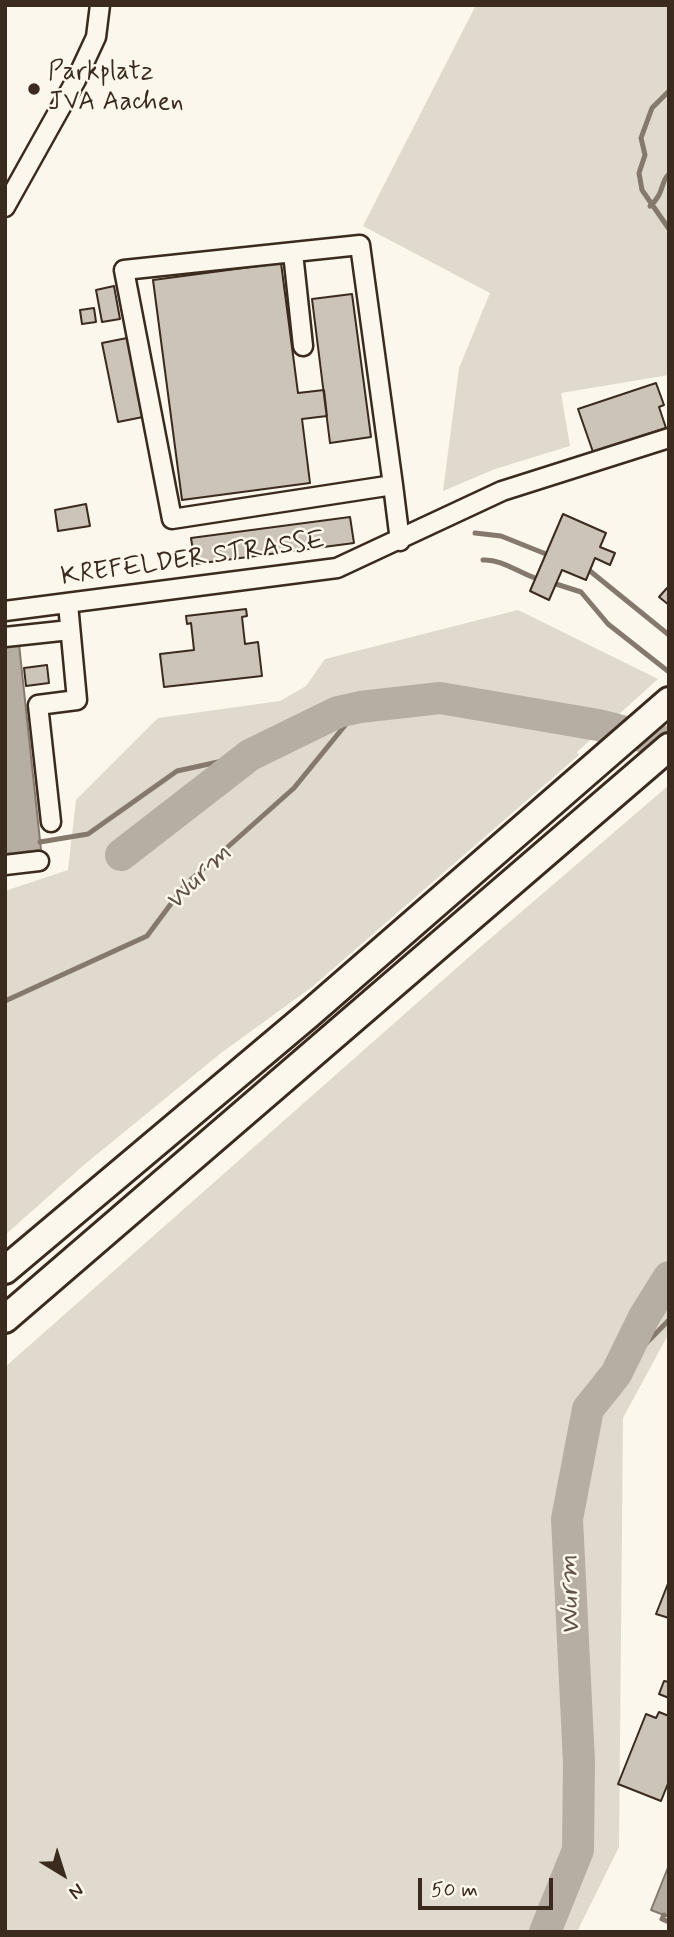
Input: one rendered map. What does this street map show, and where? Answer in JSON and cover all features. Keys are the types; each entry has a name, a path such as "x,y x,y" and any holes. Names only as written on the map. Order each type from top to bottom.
{"highway":[{"path":"5,1270 592,770 669,701"},
{"path":"5,1319 669,747"}],"street":[{"path":"5,207 76,80 96,37 100,5"},
{"path":"393,485 172,519 124,270 360,245 393,485 400,541"},
{"path":"293,253 303,346"},
{"name":"KREFELDER STRASSE","path":"5,611 337,568 400,541 502,491 669,438"},
{"path":"51,822 38,705 77,700 68,604"},
{"path":"5,637 70,630"},
{"path":"5,865 39,860"}],"shaded area":[{"path":"476,5 669,5 669,375 561,393 570,446 495,469 443,491 459,368 490,293 363,226"},
{"path":"518,610 658,679 577,752 579,755 312,987 221,1053 85,1164 5,1235 5,891 68,870 76,800 158,718 280,701 306,686 325,659"},
{"path":"19,644 41,850 5,854 5,645"},
{"path":"669,785 669,1333 623,1418 619,1847 577,1932 5,1932 5,1367 477,950"},
{"path":"669,1865 669,1917 651,1910"}],"building":[{"path":"281,263 298,393 324,390 327,416 302,419 310,483 182,500 153,280"},
{"path":"114,286 120,319 102,322 96,290"},
{"path":"352,294 371,437 330,443 312,299"},
{"path":"94,308 96,322 82,324 80,310"},
{"path":"127,338 143,417 118,422 102,343"},
{"path":"656,383 664,405 659,407 666,428 593,452 578,409"},
{"path":"86,504 90,526 58,531 55,510"},
{"path":"563,514 606,533 600,547 615,553 610,565 595,558 586,580 562,570 549,600 530,591"},
{"path":"350,517 354,543 195,564 191,538"},
{"path":"667,588 669,590 669,605 659,597"},
{"path":"246,609 247,616 242,617 245,644 258,642 262,676 164,687 160,654 194,650 191,623 187,624 186,616"},
{"path":"47,665 49,683 26,686 24,668"},
{"path":"669,1581 669,1618 656,1614"},
{"path":"664,1681 669,1682 669,1698 659,1694"},
{"path":"659,1712 669,1716 669,1781 661,1801 618,1784 646,1714 656,1718"}],"waterway":[{"path":"669,91 652,108 641,138 645,155 639,173 642,190 669,229"},
{"path":"650,206 658,197 669,174"},
{"path":"475,533 501,536 546,554"},
{"path":"483,560 503,564 535,578"},
{"path":"590,571 669,635"},
{"path":"556,584 581,592 608,624 669,672"},
{"name":"Wurm","path":"121,855 250,755 338,712 360,707 440,698 598,725 669,743"},
{"name":"Wurm","path":"5,1001 147,936 185,885 294,788 360,707"},
{"path":"40,842 88,834 177,771 250,755"},
{"name":"Wurm","path":"545,1932 578,1850 579,1762 567,1519 588,1409 616,1374 644,1317 669,1277"},
{"path":"616,1374 669,1320"},
{"path":"664,1915 662,1919 669,1922"}],"place":[{"name":"Parkplatz JVA Aachen","path":"34,89"}]}
